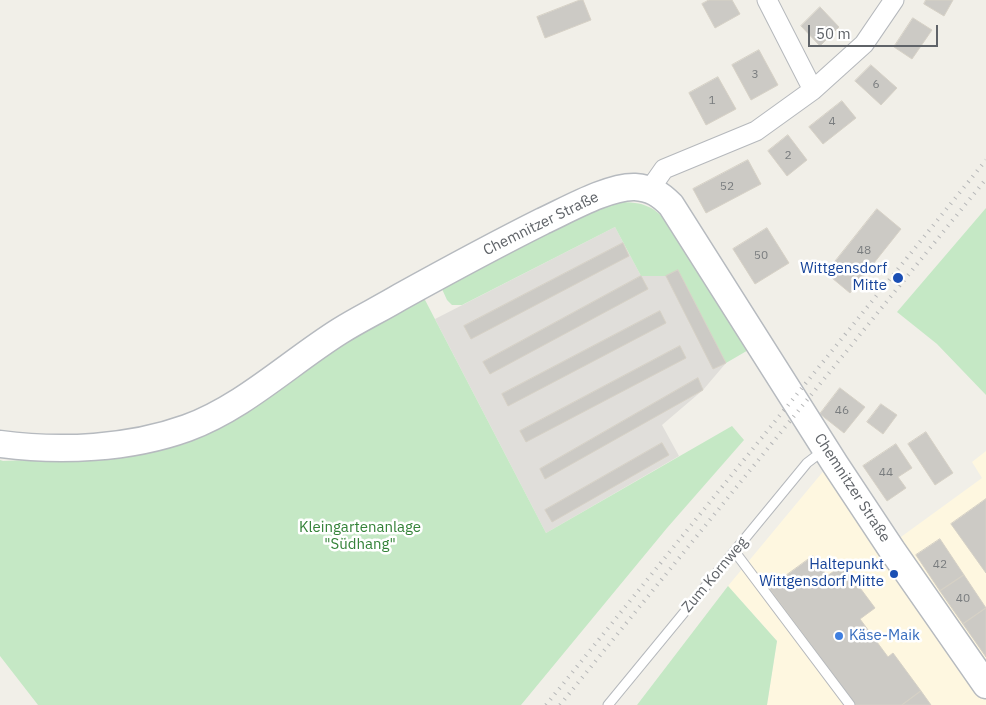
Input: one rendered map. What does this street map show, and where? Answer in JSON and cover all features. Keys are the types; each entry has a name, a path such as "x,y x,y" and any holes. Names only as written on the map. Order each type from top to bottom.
{"street":[{"path":"767,0 812,90"},
{"path":"650,189 664,169 756,131 812,90 864,44 894,0"},
{"name":"Chemnitzer Straße","path":"0,444 34,448 90,447 138,440 186,428 220,414 341,330 506,239 574,206 609,192 633,187 650,189 671,204 892,550 986,685"}],"lane":[{"name":"Zum Kornweg","path":"608,705 807,464 826,449"},
{"path":"735,552 850,705"}],"shaded area":[{"path":"615,227 641,276 678,270 726,363 703,390 662,425 679,456 546,533 435,319"},
{"path":"986,451 986,705 767,705 777,641 728,586 826,468 883,550 982,478 972,462"}],"green space":[{"path":"617,202 642,204 660,214 666,220 750,349 726,363 678,270 666,276 641,276 615,227 462,305 452,305 447,300 442,289 446,283 529,238"},
{"path":"986,208 986,395 937,344 897,312"},
{"name":"Kleingartenanlage \"Südhang\"","path":"424,298 546,533 732,426 744,440 667,528 521,705 38,705 0,656 0,460 127,456 185,444 247,411 336,345"},
{"path":"728,586 777,641 767,705 637,705"}],"building":[{"path":"583,0 591,20 545,38 537,17"},
{"path":"709,0 732,0 740,14 715,28 702,4"},
{"path":"926,0 953,0 944,16 924,4"},
{"path":"820,7 839,27 820,46 801,26"},
{"path":"913,18 932,30 912,59 894,47"},
{"path":"759,50 778,85 751,100 732,65"},
{"path":"871,65 897,88 881,105 855,81"},
{"path":"718,77 736,109 706,125 689,93"},
{"path":"842,101 856,118 823,144 809,127"},
{"path":"788,135 807,160 787,176 768,151"},
{"path":"748,160 761,184 706,213 693,189"},
{"path":"877,209 901,229 850,293 826,273"},
{"path":"767,228 789,263 755,284 733,249"},
{"path":"623,243 629,256 471,339 464,326"},
{"path":"678,270 726,363 713,369 666,276"},
{"path":"641,276 648,289 490,374 483,362"},
{"path":"660,311 666,323 508,406 502,394"},
{"path":"680,346 686,358 526,442 520,431"},
{"path":"698,378 703,390 545,479 540,469"},
{"path":"840,388 865,407 844,433 820,414"},
{"path":"881,404 897,415 883,434 867,422"},
{"path":"926,432 953,473 935,485 908,444"},
{"path":"662,443 669,455 552,522 545,510"},
{"path":"896,444 912,468 898,477 906,488 887,501 863,466"},
{"path":"986,499 986,573 951,524"},
{"path":"940,539 964,575 940,591 916,555"},
{"name":"Käse-Maik","path":"813,556 827,576 843,565 875,608 860,619 888,657 893,653 921,691 902,705 856,705 769,588"},
{"path":"964,575 986,608 963,624 940,591"},
{"path":"986,608 986,657 963,624"},
{"path":"921,691 931,705 902,705"}],"railway":[{"path":"546,705 986,160"},
{"path":"560,705 986,179"}],"place":[{"name":"Wittgensdorf Mitte","path":"898,278"},
{"name":"Haltepunkt Wittgensdorf Mitte","path":"894,574"},
{"name":"Käse-Maik","path":"839,636"}]}
